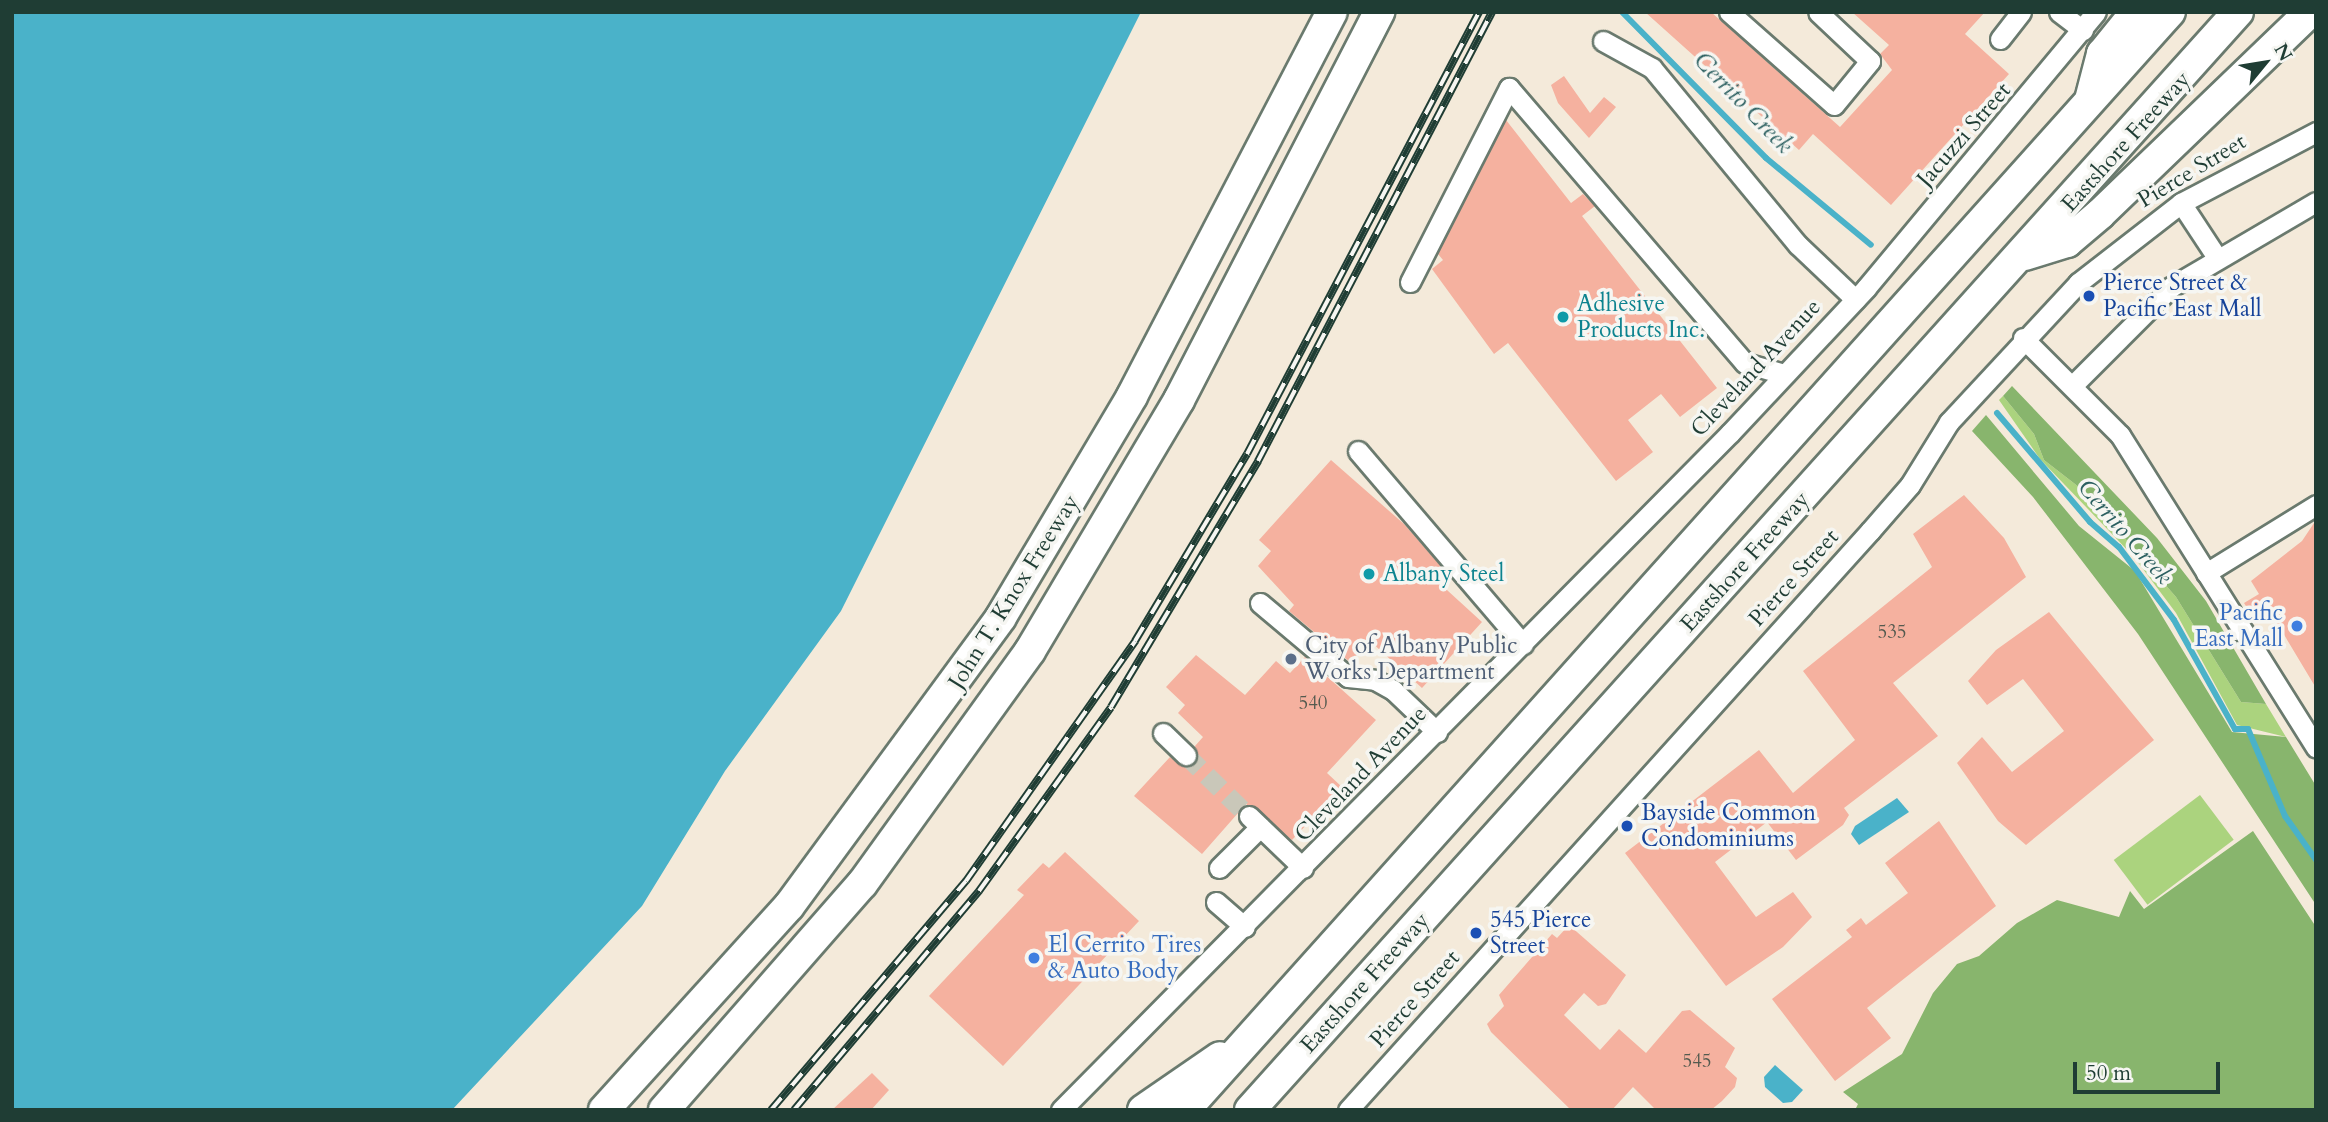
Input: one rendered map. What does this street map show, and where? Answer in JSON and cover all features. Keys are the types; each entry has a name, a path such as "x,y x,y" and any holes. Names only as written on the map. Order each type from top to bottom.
{"highway":[{"path":"1312,51 1313,12"},
{"name":"John T. Knox Freeway","path":"604,1110 796,898 977,653 1122,414 1332,12"},
{"name":"John T. Knox Freeway","path":"664,1110 855,892 1030,652 1172,412 1378,12"},
{"path":"2088,107 2102,54 2136,12"},
{"name":"Eastshore Freeway","path":"1185,1110 2088,107 2170,12"},
{"name":"Eastshore Freeway","path":"1250,1110 2025,255 2238,12"},
{"path":"2025,255 2067,242 2100,214 2311,12"},
{"path":"1143,1110 1253,1036"}],"street":[{"path":"1729,12 1834,104 1870,61 1818,12"},
{"path":"2000,39 2021,12"},
{"path":"2059,12 2083,30"},
{"name":"Jacuzzi Street","path":"1860,293 2096,12"},
{"path":"1603,41 1652,68 1798,245 1860,293"},
{"path":"1410,282 1510,88 1745,363 1784,374"},
{"name":"Pierce Street","path":"1348,1110 1902,494 1949,422 2024,338 2093,270 2180,203 2316,132"},
{"path":"2074,384 2171,288 2216,256 2316,202"},
{"path":"2180,203 2216,256"},
{"name":"Cleveland Avenue","path":"1061,1110 1437,732 1860,293"},
{"path":"2024,338 2074,384 2120,435 2316,748"},
{"path":"1358,451 1523,644"},
{"path":"2206,573 2316,505"},
{"path":"1260,603 1348,677 1375,680 1393,690 1437,732"},
{"path":"1163,733 1186,755"},
{"path":"1219,868 1254,822 1303,869"},
{"path":"1216,902 1245,927"}],"green space":[{"path":"2012,386 2157,538 2206,601 2266,704 2241,702 2176,597 2084,491 2044,460 2034,434 2003,396"},
{"path":"2003,396 2034,434 2044,460 2084,491 2176,597 2241,702 2266,704 2286,737 2237,725 2176,613 2134,557 2040,459 1999,400"},
{"path":"1986,415 2079,526 2135,571 2232,732 2286,737 2316,786 2316,905 2138,634 2033,497 1972,431"},
{"path":"2200,795 2234,840 2147,905 2114,860"},
{"path":"2253,831 2316,927 2316,1110 1855,1110 1858,1104 1843,1092 1902,1054 1933,993 1957,964 1979,956 2017,923 2057,900 2119,917 2130,891 2144,909"}],"water":[{"path":"12,12 1141,12 841,611 725,771 642,906 452,1110 12,1110"},
{"path":"1897,798 1909,812 1859,845 1851,834 1855,826"},
{"path":"1775,1065 1803,1090 1792,1102 1783,1103 1765,1087 1764,1077"}],"building":[{"path":"1645,12 1711,12 1840,127 1892,70 1880,54 1889,45 1852,12 1985,12 1965,34 2009,74 1891,205 1813,134 1799,150"},
{"path":"1564,76 1590,113 1604,97 1616,107 1589,138 1558,103 1551,85"},
{"name":"Adhesive Products Inc.","path":"1506,120 1571,203 1583,194 1595,206 1582,216 1717,388 1680,417 1661,394 1628,420 1653,452 1616,481 1508,343 1494,354 1432,269 1443,260 1438,254"},
{"name":"Albany Steel","path":"1331,460 1404,524 1445,571 1436,580 1482,622 1422,688 1370,641 1350,662 1289,611 1294,605 1258,566 1271,551 1259,540"},
{"path":"1964,495 2004,538 2026,577 1893,683 1938,736 1844,808 1849,815 1843,825 1796,860 1767,822 1715,862 1756,917 1793,892 1812,917 1783,947 1726,986 1625,853 1759,750 1793,793 1855,740 1803,671 1932,567 1913,534"},
{"name":"Pacific East Mall","path":"2316,520 2316,688 2268,608 2253,617 2244,603 2259,594 2251,581 2302,541"},
{"path":"2049,612 2154,740 2026,845 1998,821 1957,763 1982,737 2012,772 2064,731 2023,679 1987,705 1968,681 1996,650"},
{"path":"1196,655 1245,695 1276,661 1290,673 1305,657 1376,720 1327,773 1342,787 1292,840 1246,804 1202,854 1134,796 1170,757 1184,767 1198,759 1195,746 1203,737 1178,713 1185,705 1166,687"},
{"path":"1939,821 1996,906 1867,1008 1891,1038 1835,1081 1772,999 1852,937 1846,930 1861,918 1866,925 1908,893 1885,863"},
{"name":"El Cerrito Tires & Auto Body","path":"1065,852 1139,921 1003,1066 929,996 1024,895 1017,890 1043,863 1049,868"},
{"path":"1569,925 1626,975 1606,1004 1598,1006 1584,993 1564,1015 1600,1050 1619,1029 1646,1053 1682,1011 1690,1010 1735,1048 1725,1067 1737,1078 1735,1087 1711,1110 1656,1110 1633,1087 1612,1110 1571,1110 1491,1032 1487,1024 1504,1006 1499,995 1552,934 1557,938"},
{"path":"872,1073 889,1090 871,1110 832,1110"}],"waterway":[{"name":"Cerrito Creek","path":"1622,12 1766,158 1871,245"},
{"name":"Cerrito Creek","path":"1997,413 2090,522 2119,547 2174,620 2235,729 2248,729 2285,816 2316,860"}],"tunnel":[{"path":"1186,755 1249,816"}],"railway":[{"path":"771,1110 966,881 1135,641 1247,454 1479,12"},
{"path":"794,1110 979,891 1111,707 1258,461 1492,12"}],"place":[{"name":"Pierce Street & Pacific East Mall","path":"2089,296"},
{"name":"Adhesive Products Inc.","path":"1563,317"},
{"name":"Albany Steel","path":"1369,574"},
{"name":"Pacific East Mall","path":"2297,626"},
{"name":"City of Albany Public Works Department","path":"1291,659"},
{"name":"Bayside Common Condominiums","path":"1627,826"},
{"name":"545 Pierce Street","path":"1476,933"},
{"name":"El Cerrito Tires & Auto Body","path":"1034,958"}]}
